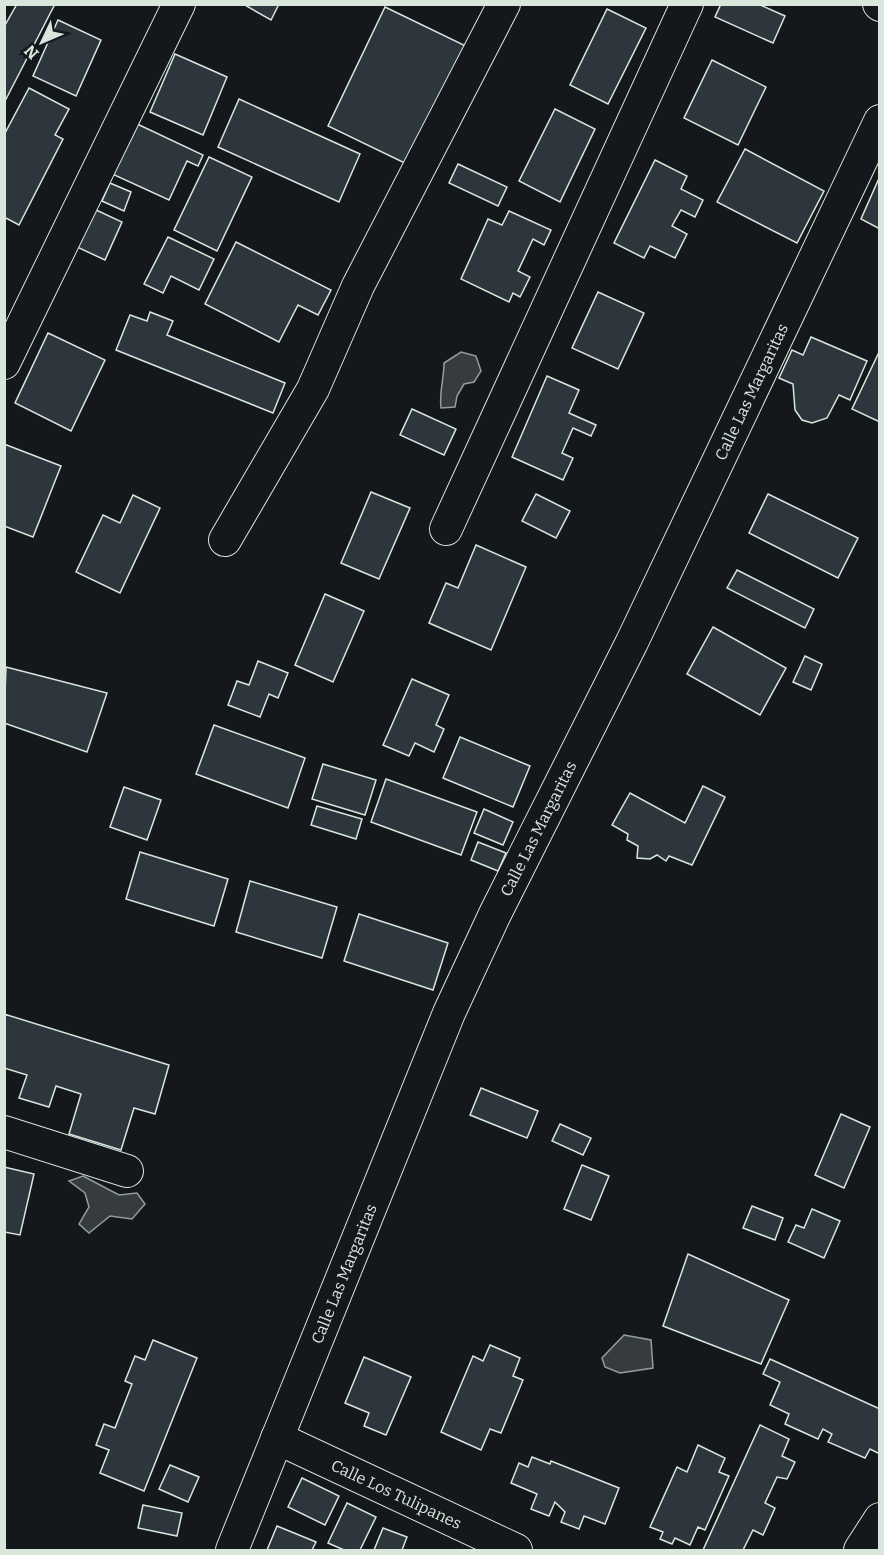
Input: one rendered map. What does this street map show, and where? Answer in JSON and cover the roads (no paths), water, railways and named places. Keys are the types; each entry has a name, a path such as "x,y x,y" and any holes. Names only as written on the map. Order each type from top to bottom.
{"street":[{"path":"4,363 179,4"},
{"path":"225,540 313,389 358,286 504,4"},
{"path":"446,530 687,4"},
{"name":"Calle Las Margaritas","path":"232,1551 454,1004 495,914 632,642 879,121"},
{"path":"4,1132 127,1171"},
{"name":"Calle Los Tulipanes","path":"277,1438 516,1551"},
{"path":"860,1551 879,1519"}]}
